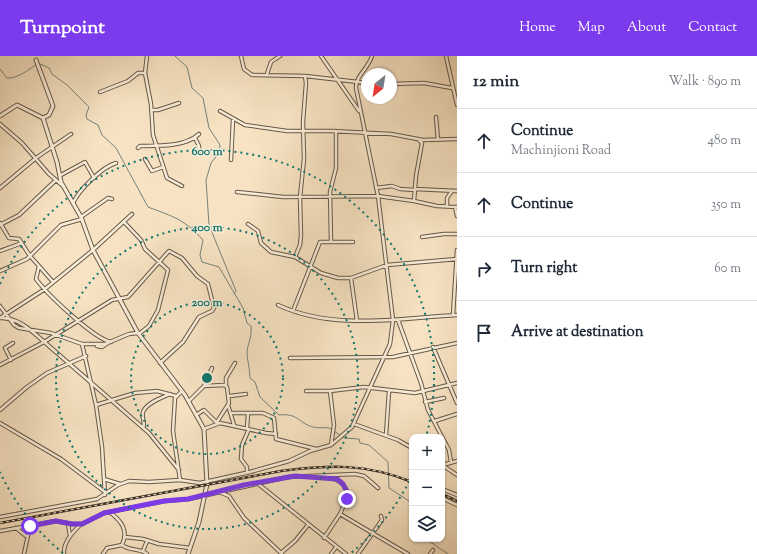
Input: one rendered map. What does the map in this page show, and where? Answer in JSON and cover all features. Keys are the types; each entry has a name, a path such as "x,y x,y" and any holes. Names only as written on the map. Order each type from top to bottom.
{"street":[{"path":"147,56 145,73 151,110 152,130 156,146 167,178 182,186"},
{"path":"241,56 242,65 252,76 305,76 336,78 361,82"},
{"path":"266,75 272,62 280,56"},
{"path":"321,56 360,113"},
{"path":"0,517 100,498 121,484 133,480 149,482 180,480 197,483 247,473 289,461 316,449 331,445 341,438 354,424 386,357 393,332 387,265 378,196 360,113 356,82 357,78 367,68 372,56"},
{"path":"446,56 457,105"},
{"path":"36,58 37,65 52,106 49,115 43,118"},
{"path":"100,92 128,81 138,73 145,73"},
{"path":"295,257 300,244 300,197 303,171 305,76"},
{"path":"397,84 424,83 452,88"},
{"path":"151,110 158,110 179,103"},
{"path":"0,116 17,105 43,118 61,175 63,187"},
{"path":"220,111 233,120 252,127 303,132 336,131 391,134 419,140 457,139"},
{"path":"436,117 438,140"},
{"path":"231,160 233,120"},
{"path":"0,124 36,158 63,187 82,218 93,250 139,334 189,401 204,429 207,482 199,522 188,554"},
{"path":"331,242 330,198 336,168 336,131"},
{"path":"0,188 36,158 71,134"},
{"path":"138,148 140,146 156,146 178,143 195,138 199,134"},
{"path":"195,138 199,146 199,151"},
{"path":"419,140 422,143"},
{"path":"422,143 427,140"},
{"path":"414,201 422,143"},
{"path":"144,159 152,171 163,167"},
{"path":"61,175 85,162 94,178"},
{"path":"73,204 80,192 94,178 107,167 116,163"},
{"path":"54,282 30,256 18,238 9,238 0,224 24,211 56,180"},
{"path":"376,188 392,186 400,189 457,192"},
{"path":"447,206 447,198 452,191"},
{"path":"237,192 330,198 378,196 456,207 457,216"},
{"path":"0,270 12,266 30,256 60,225 82,218 105,199 110,197 112,199"},
{"path":"0,318 54,282 93,250 132,214"},
{"path":"0,306 16,327 55,334 82,344 96,345 110,342 129,334 139,334 149,326 155,316 162,300 168,278 168,268 144,248 141,240 124,222"},
{"path":"248,224 258,231 261,243 271,252 295,257 329,276 345,279 387,265 457,259"},
{"path":"422,237 457,234"},
{"path":"293,311 320,242 353,242"},
{"path":"0,251 22,243"},
{"path":"453,316 457,250"},
{"path":"0,365 44,342 55,334 120,297 125,298 131,295 169,251 182,258 194,274 209,286 214,308 212,311 199,317 183,342 160,363"},
{"path":"39,266 36,279 45,289 79,321 100,338 110,342"},
{"path":"351,278 357,321"},
{"path":"278,305 293,311 320,318 357,321 398,320 457,315"},
{"path":"0,318 9,318 20,322 30,329 142,428 179,470"},
{"path":"398,320 423,392 425,402 449,450 451,462"},
{"path":"11,360 5,348 13,343"},
{"path":"290,358 386,357 457,343"},
{"path":"82,344 93,385 102,447 105,494"},
{"path":"433,347 457,403"},
{"path":"0,410 26,387 47,374 86,356"},
{"path":"217,423 228,405 230,396 226,385 226,378 235,363"},
{"path":"189,401 204,386 212,368"},
{"path":"306,391 330,391 371,387 389,391 423,392 457,383"},
{"path":"204,386 226,385"},
{"path":"96,405 110,400 124,398 131,394 157,391 176,396"},
{"path":"180,480 173,431 176,396 182,391"},
{"path":"330,391 334,425 331,445"},
{"path":"386,435 389,391"},
{"path":"142,428 144,425 143,414 145,409 155,401 171,394"},
{"path":"230,396 246,394"},
{"path":"425,402 444,398"},
{"path":"228,405 232,413 234,425"},
{"path":"196,415 204,410 217,423"},
{"path":"232,413 263,414 274,418 278,439 316,449"},
{"path":"247,473 247,467 241,459 242,445 248,428 248,413"},
{"path":"435,421 457,414"},
{"path":"0,423 64,461 105,494"},
{"path":"204,429 217,423 276,434"},
{"path":"354,424 386,435 409,446"},
{"path":"445,464 457,461"},
{"path":"445,467 457,475"},
{"path":"64,554 64,549 70,536 82,524 99,514 217,492 288,476 355,474 364,476 378,488"},
{"path":"316,476 336,479 343,484 348,495 340,514 324,538"},
{"path":"104,479 121,484"},
{"path":"256,483 346,554"},
{"path":"445,491 457,495"},
{"path":"217,492 229,496 244,518 281,554 295,541 308,524"},
{"path":"445,500 457,506"},
{"path":"110,512 123,524 125,537 122,545"},
{"path":"340,514 408,554"},
{"path":"358,554 372,532 382,520 381,516"},
{"path":"0,531 56,521 68,524 82,524"},
{"path":"68,524 70,536"},
{"path":"24,554 26,536 30,526"},
{"path":"16,528 26,536"},
{"path":"125,537 190,548"},
{"path":"143,551 147,541"},
{"path":"104,554 107,548 122,545 128,549 143,551 147,554"},
{"path":"331,554 336,547"},
{"path":"430,554 433,550"}],"waterway":[{"path":"175,56 187,67 192,88 203,98 209,128 220,145 219,153 211,163 206,180 209,225 236,291 234,294"},
{"path":"0,69 7,78 11,78 23,73 38,63 49,68 52,74 67,85 89,107 86,115 87,119 98,125 102,135 116,148 148,207 172,216 190,227 203,240 200,255 202,262 219,267 243,308 247,323 251,326 247,358 250,378 255,382 260,397 279,415 291,415 313,427 332,429"},
{"path":"334,431 344,438 359,439 360,443 369,445 388,462 389,488 409,501"},
{"path":"430,542 448,554"}],"railway":[{"path":"0,523 281,471 299,469 347,467 379,471 409,481"},
{"path":"445,495 457,501"}],"route":[{"path":"30,526 56,521 69,524 82,524 99,514 164,501 188,499 288,476 327,477 337,479 343,484 348,495 347,499"}]}
